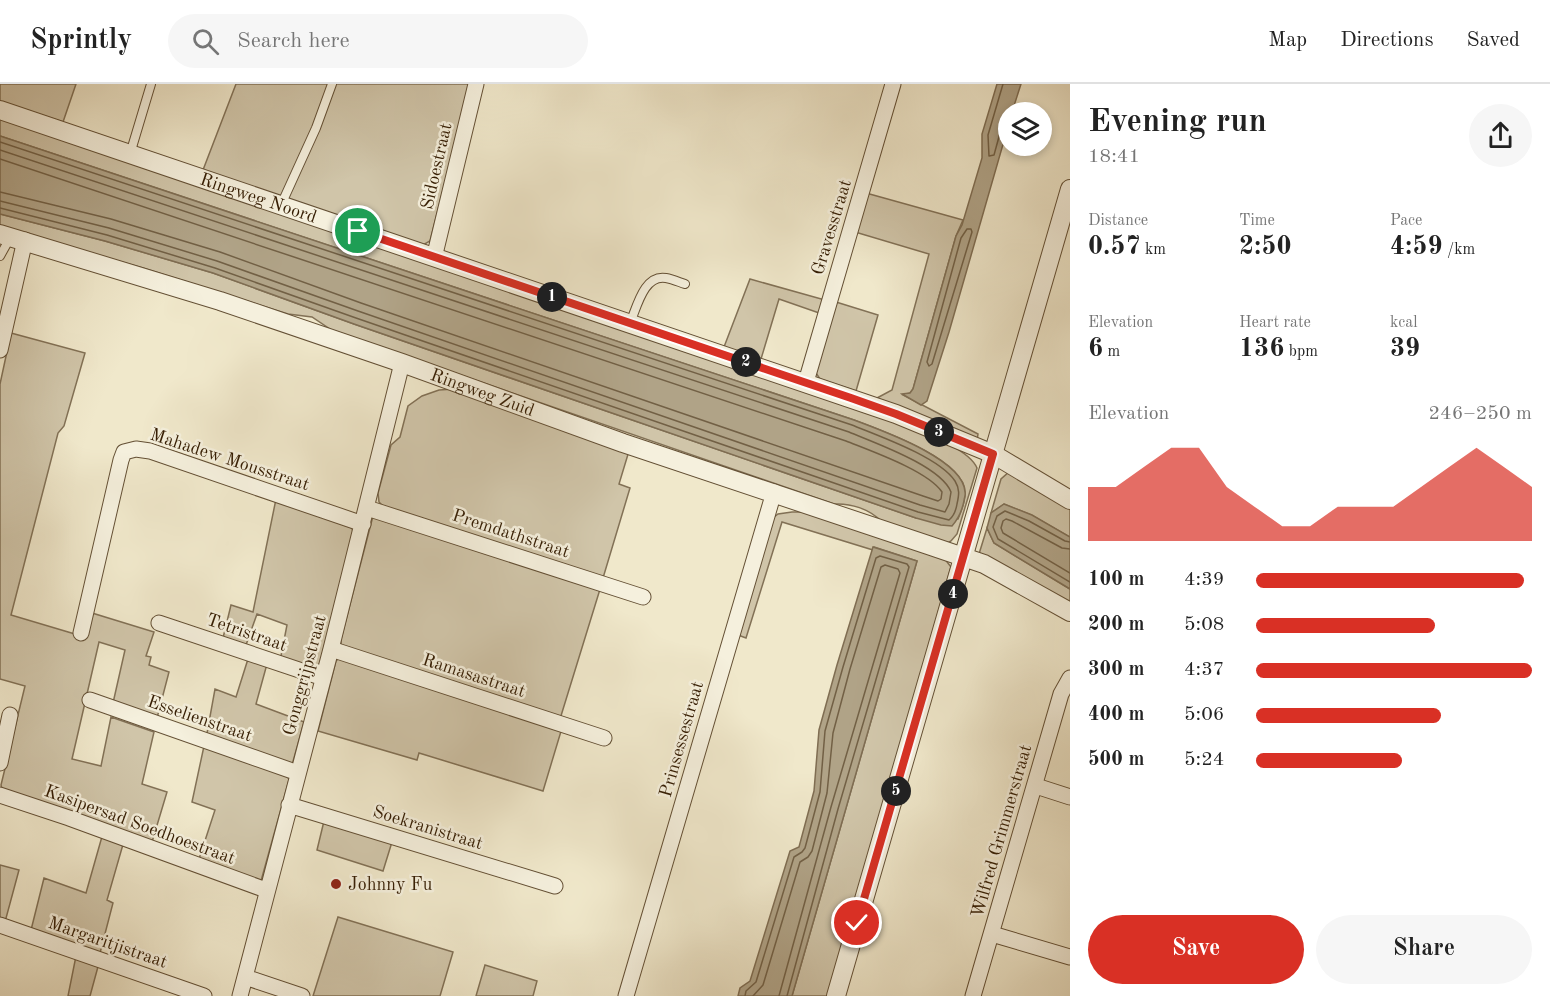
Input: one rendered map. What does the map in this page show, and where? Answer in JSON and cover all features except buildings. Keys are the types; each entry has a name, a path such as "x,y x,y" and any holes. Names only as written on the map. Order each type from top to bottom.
{"street":[{"name":"Sidoestraat","path":"434,258 476,84"},
{"name":"Gravesstraat","path":"806,382 893,84"},
{"name":"Ringweg Noord","path":"0,110 896,414 993,454 1070,500"},
{"path":"836,996 1070,189"},
{"path":"0,350 12,237"},
{"name":"Ringweg Zuid","path":"12,237 220,301 623,442 984,564 1070,612"},
{"name":"Gonggrijpstraat","path":"240,996 324,678 402,363"},
{"name":"Mahadew Mousstraat","path":"81,633 120,460 124,452 136,449 150,451 363,524"},
{"name":"Prinsessestraat","path":"626,996 774,492"},
{"name":"Premdathstraat","path":"367,508 644,597"},
{"name":"Tetristraat","path":"159,623 324,678"},
{"name":"Ramasastraat","path":"331,649 604,738"},
{"name":"Wilfred Grimmerstraat","path":"973,996 1061,694 1070,678"},
{"name":"Esselienstraat","path":"90,700 298,773"},
{"path":"0,763 10,715"},
{"path":"1036,786 1070,797"},
{"name":"Kasipersad Soedhoestraat","path":"0,795 266,891"},
{"name":"Soekranistraat","path":"289,805 555,886"},
{"name":"Margaritjistraat","path":"0,925 204,996"},
{"path":"992,934 1070,957"},
{"path":"245,977 302,996"}],"lane":[{"path":"130,154 151,84"},
{"path":"281,205 316,128 332,84"},
{"path":"0,256 12,237"},
{"path":"629,324 647,285 654,279 664,277 685,284"}],"shaded area":[{"path":"0,84 76,84 63,122 0,102"},
{"path":"236,84 470,84 430,241 423,245 203,170"},
{"path":"0,116 888,418 923,432 962,452 977,468 957,534 946,544 881,521 871,513 859,508 834,504 333,331 312,317 288,314 143,268 0,228 0,214 105,241 213,273 916,518 958,519 964,502 965,492 961,480 951,468 919,447 900,438 854,420 0,136"},
{"path":"866,193 963,220 956,236 913,389 910,393 903,395 978,434 977,441 877,398 892,390 929,254 855,232"},
{"path":"750,279 825,300 822,314 779,299 761,359 724,347"},
{"path":"836,302 878,315 856,391 820,379 816,373"},
{"path":"11,333 85,353 64,426 58,433 11,615 85,637 92,613 154,632 146,656 151,657 149,665 169,672 157,718 113,703 125,650 99,642 72,759 101,766 111,717 154,732 142,784 167,792 152,842 2,789 1,785 25,686 0,679 0,384"},
{"path":"454,389 629,451 619,484 630,488 603,578 385,508 379,502 378,493 391,445 400,437 408,406 422,396 439,390"},
{"path":"1009,472 1070,504 1070,537 1031,515 1004,504 991,513 1001,479"},
{"path":"276,499 352,528 353,532 320,663 313,670 280,661 287,625 257,614 246,645 223,638 231,605 253,612"},
{"path":"804,512 944,558 951,567 829,996 792,996 917,561 782,522 746,638 738,635 773,518 778,514"},
{"path":"373,516 601,586 560,719 341,645"},
{"path":"987,528 994,543 1070,589 1070,605 979,554"},
{"path":"340,657 562,728 543,791 419,753 417,760 318,731 336,661"},
{"path":"248,659 267,664 256,704 304,722 292,765 210,737 207,733 215,689 236,697"},
{"path":"204,746 288,777 261,881 199,859 215,810 192,802"},
{"path":"324,821 392,842 383,871 317,850"},
{"path":"103,833 124,841 107,900 113,903 100,953 31,930 44,878 86,893"},
{"path":"0,865 19,870 5,922 0,921"},
{"path":"338,917 453,952 440,996 313,996"},
{"path":"76,956 99,963 90,996 68,996"},
{"path":"485,965 537,981 533,996 476,996"}],"water":[{"path":"997,84 1021,84 1015,102 998,102 1000,156 949,332 927,401 921,405 902,394 910,393 913,389 956,236 962,225 982,158 982,134"},
{"path":"0,136 854,420 919,447 951,468 961,480 965,492 961,511 952,526 916,518 213,273 105,241 0,214"},
{"path":"1004,504 1032,515 1070,537 1070,589 994,543 987,528 991,513"},
{"path":"873,547 917,561 792,996 738,996 740,988 750,981 790,851 799,847 814,791 819,730"}],"place":[{"name":"Johnny Fu","path":"336,884"}],"route":[{"path":"358,231 851,398 993,454 857,923"}]}
